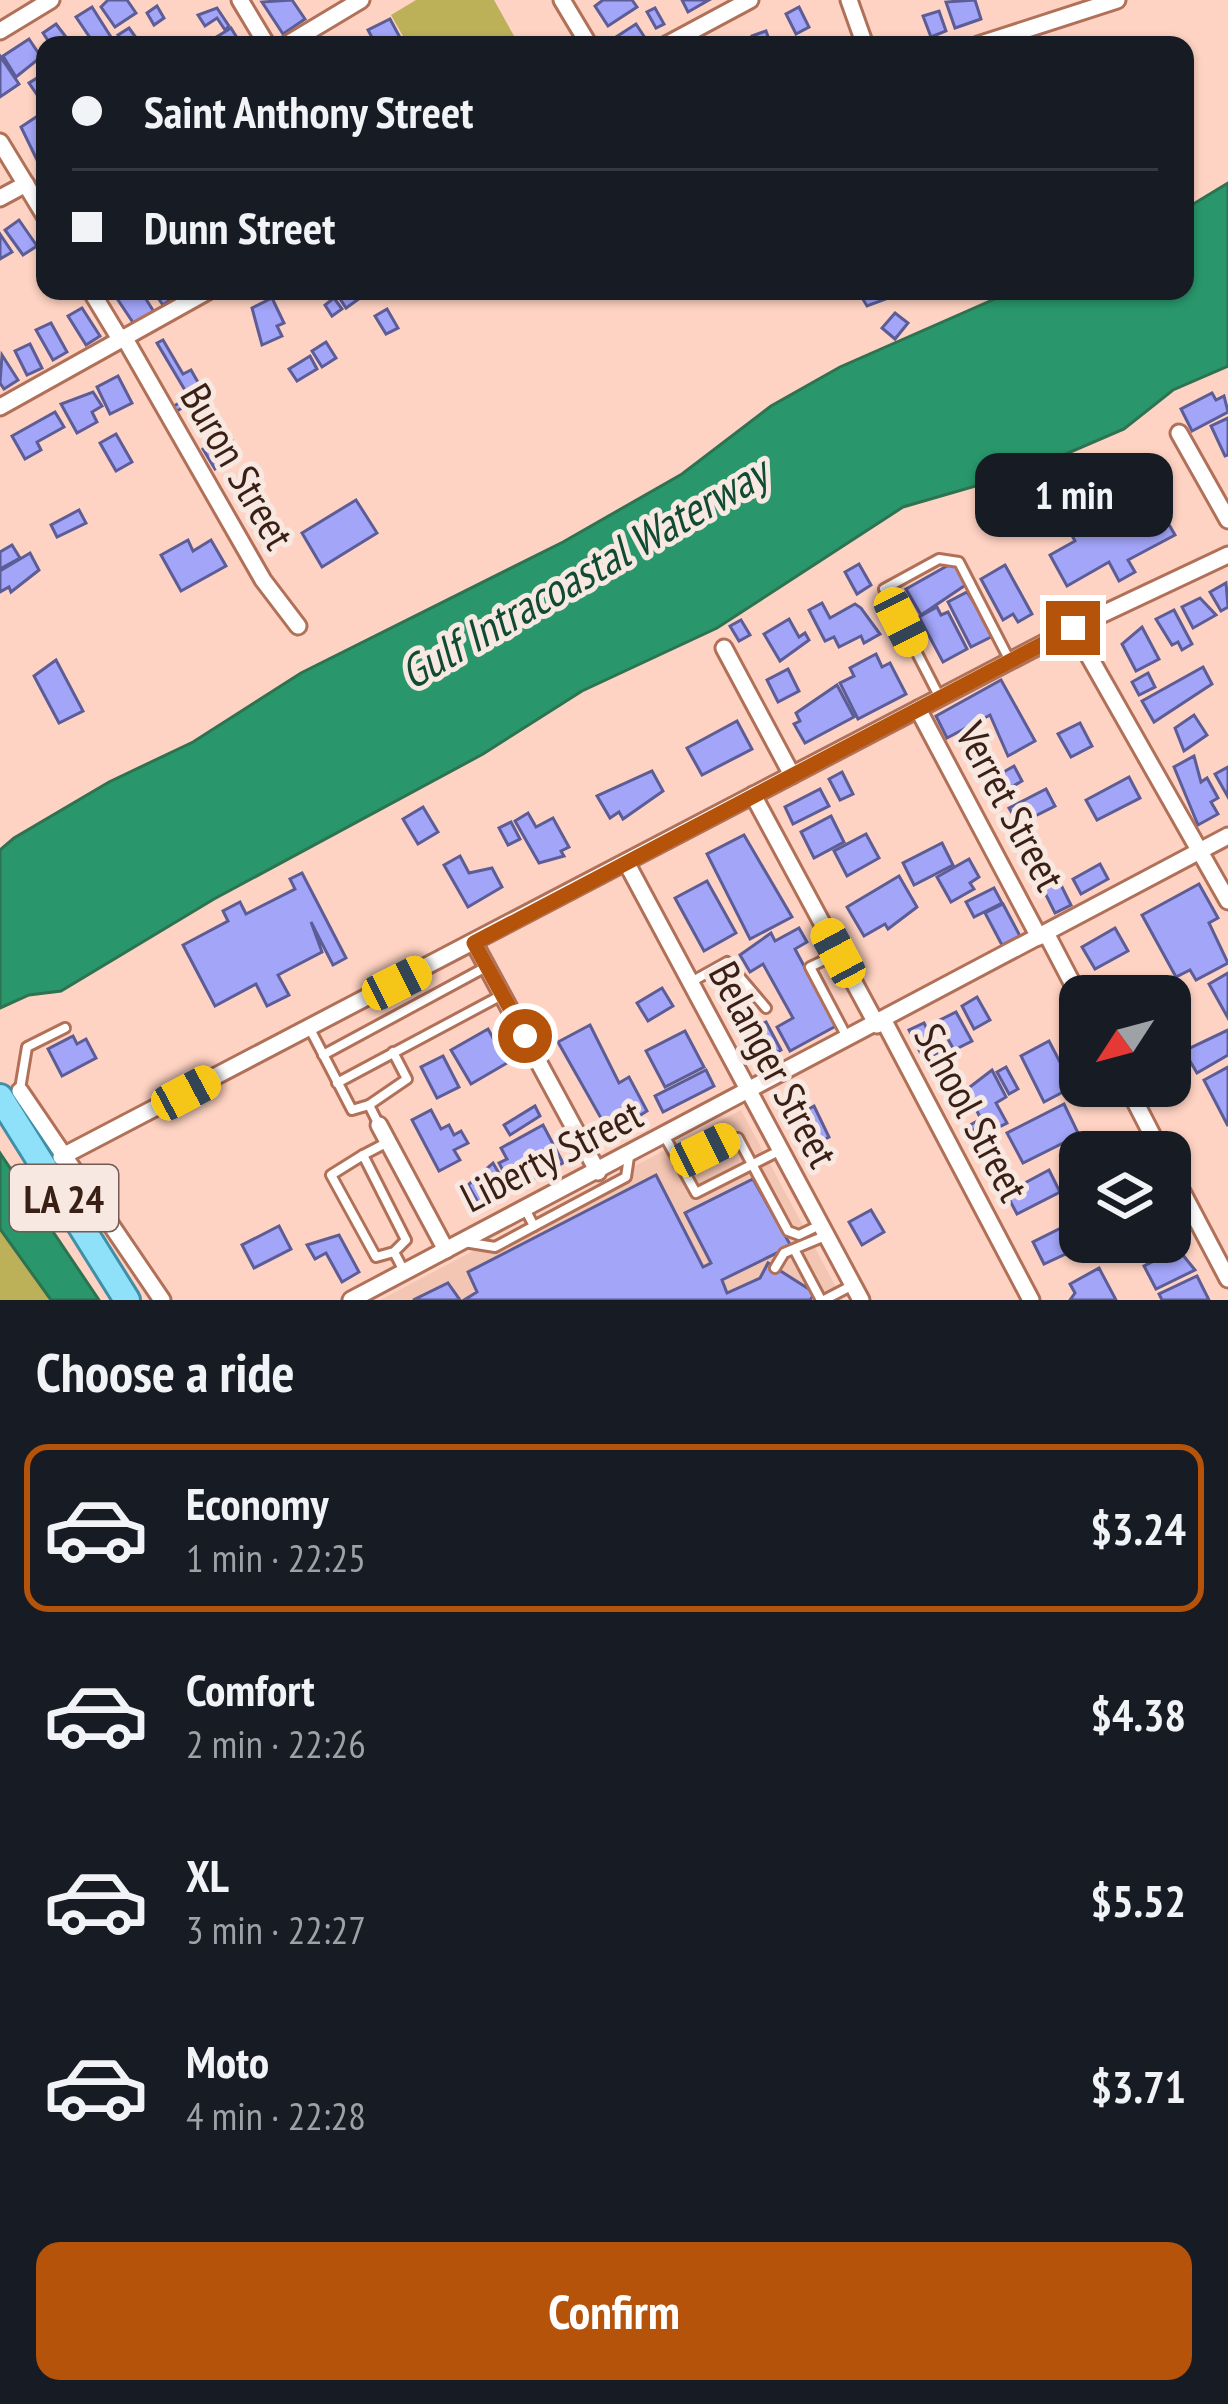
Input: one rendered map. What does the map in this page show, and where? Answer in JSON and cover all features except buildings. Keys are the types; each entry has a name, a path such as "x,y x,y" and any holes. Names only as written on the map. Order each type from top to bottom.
{"main road":[{"name":"LA 24","path":"10,1094 127,1300"}],"street":[{"path":"0,32 51,0"},
{"path":"240,0 262,36"},
{"path":"301,36 361,0"},
{"path":"562,0 584,36"},
{"path":"683,36 750,0"},
{"path":"849,0 862,36"},
{"path":"1005,36 1110,1"},
{"path":"0,142 35,190 0,198"},
{"name":"Buron Street","path":"97,300 263,580 298,626"},
{"path":"0,407 192,300"},
{"path":"1179,433 1228,520"},
{"path":"61,1157 1073,628 1228,555"},
{"path":"1073,628 1228,901"},
{"path":"724,648 792,775"},
{"name":"Verret Street","path":"918,709 1066,975"},
{"name":"School Street","path":"753,795 1031,1300"},
{"name":"Liberty Street","path":"351,1300 1228,836"},
{"name":"Belanger Street","path":"626,862 857,1292"},
{"path":"474,943 598,1172"},
{"path":"10,1094 61,1157 162,1300"},
{"path":"379,1125 446,1250"},
{"path":"1191,1208 1228,1279"}],"lane":[{"path":"940,698 884,589 939,559 959,562 1010,661"},
{"path":"838,953 810,967 848,1040"},
{"path":"689,982 728,962 766,1009"},
{"path":"323,1055 487,966"},
{"path":"337,1083 502,994"},
{"path":"10,1094 27,1047 65,1028"},
{"path":"310,1029 352,1110 406,1083 393,1052"},
{"path":"369,1105 379,1125"},
{"path":"665,1137 696,1193 779,1151"},
{"path":"679,1164 734,1137 788,1231 800,1235 823,1230"},
{"path":"362,1155 406,1240 394,1252 376,1257 331,1175 362,1155 388,1142"},
{"path":"463,1242 495,1247 626,1177 629,1156"},
{"path":"525,1209 534,1226"},
{"path":"775,1268 778,1258 823,1230"},
{"path":"795,1251 822,1300 857,1292"},
{"path":"394,1252 404,1272"},
{"path":"840,1300 857,1292"}],"shaded area":[{"path":"416,0 494,0 514,36 403,36 391,15"},
{"path":"741,1110 843,1300 380,1300"},
{"path":"0,1229 51,1300 0,1300"}],"water":[{"name":"Gulf Intracoastal Waterway","path":"1228,183 1228,366 1173,390 1124,429 1024,472 903,507 717,628 582,691 483,754 214,899 61,991 29,995 0,1008 0,850 14,838 109,782 193,742 301,673 563,542 682,474 771,406 840,367 993,300 1194,300 1194,204"},
{"path":"0,1153 99,1300 51,1300 0,1229"}],"route":[{"path":"525,1036 474,943 1073,628"}]}
